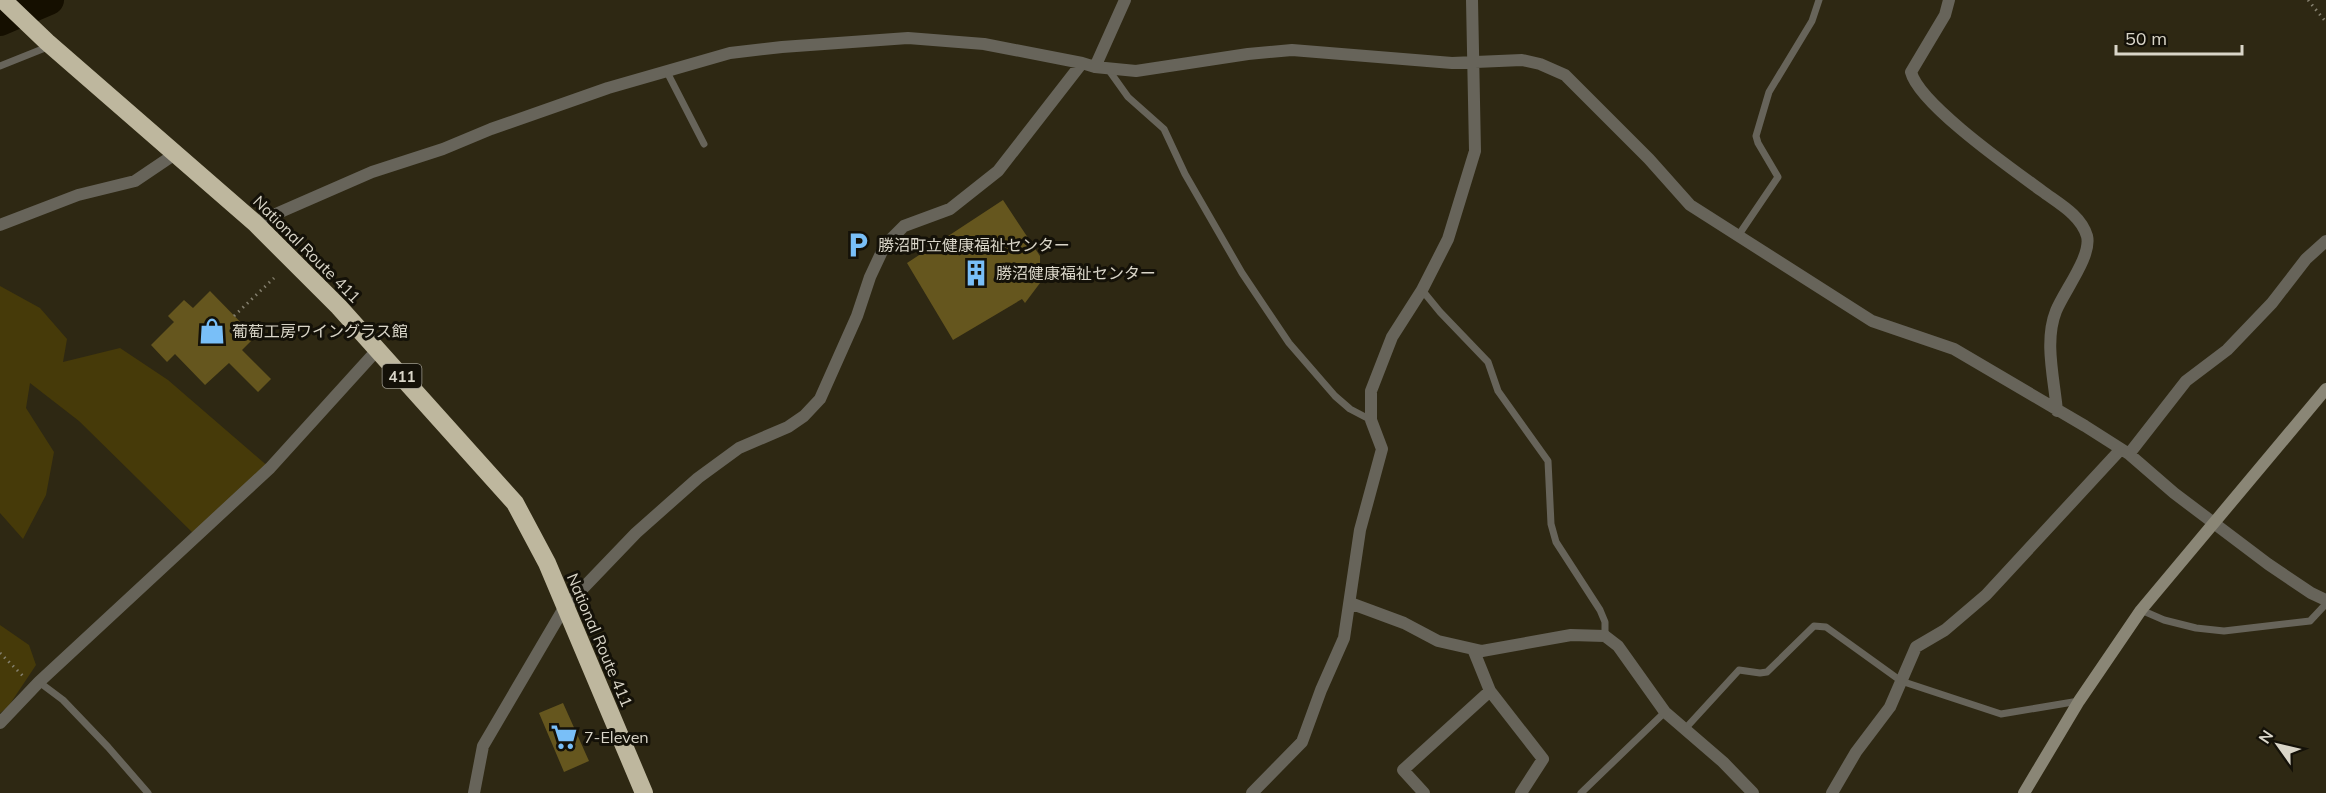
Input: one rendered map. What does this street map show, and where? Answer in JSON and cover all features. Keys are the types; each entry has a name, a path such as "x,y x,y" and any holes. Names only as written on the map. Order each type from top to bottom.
{"highway":[{"name":"National Route 411","path":"3,0 49,44 255,223 378,349 515,503 547,563 564,608 644,793"}],"street":[{"path":"1101,68 1125,0"},
{"path":"1252,793 1302,742 1321,690 1344,638 1360,530 1382,449 1371,420 1371,391 1392,337 1422,290 1448,239 1475,151 1472,0"},
{"path":"1949,0 1945,15 1911,72 1914,83 1935,106 1995,157 2068,210 2083,227 2088,238 2085,254 2056,311 2049,333 2057,411"},
{"path":"255,223 372,172 443,149 491,129 608,88 730,53 782,46 908,38 984,44 1101,68 1136,72 1248,54 1292,50 1452,63 1521,60 1540,64 1565,75 1649,159 1690,205 1872,321 1954,349 2125,452 2214,523 2276,569 2326,602"},
{"path":"474,793 483,746 564,608 636,533 698,478 739,448 788,427 804,416 820,399 857,316 870,277 885,245 904,226 950,209 998,171 1082,63"},
{"path":"0,225 78,195 135,181 175,154"},
{"path":"1833,793 1856,752 1890,707 1916,647 1945,630 1986,595 2125,452 2186,381 2227,350 2272,303 2306,259 2326,241"},
{"path":"0,723 37,684 270,468 378,349"},
{"path":"2024,793 2079,701 2141,610 2326,389"},
{"path":"1350,603 1404,623 1438,641 1482,651 1571,635 1605,636 1618,646 1665,712 1723,762 1753,793"},
{"path":"1473,649 1490,691 1543,759 1521,793"},
{"path":"1425,793 1403,770 1490,691"}],"lane":[{"path":"1738,236 1778,177 1756,136 1769,92 1812,21 1819,0"},
{"path":"0,66 49,44"},
{"path":"1101,68 1128,97 1164,129 1185,174 1242,273 1289,343 1335,396 1350,409 1371,420"},
{"path":"667,72 704,144"},
{"path":"1422,290 1488,362 1498,390 1548,461 1551,524 1556,542 1600,610 1605,622 1605,636"},
{"path":"2141,610 2164,621 2224,631 2310,621 2326,602"},
{"path":"1684,730 1739,670 1767,672 1814,626 1826,627 1901,681 2001,714 2079,701"},
{"path":"37,684 70,708 148,793"},
{"path":"1581,793 1665,712"}],"path":[{"path":"2308,0 2326,22"},
{"path":"234,316 273,278"},
{"path":"0,653 37,684"}],"shaded area":[{"path":"0,286 40,308 67,339 63,362 120,348 168,380 270,468 197,537 79,421 30,383 26,408 54,452 46,495 23,539 0,513"},
{"path":"0,625 29,645 36,665 8,707 0,713"}],"building":[{"name":"勝沼健康福祉センター","path":"1003,200 1040,256 1040,283 1025,303 1022,299 953,340 907,263"},
{"path":"210,291 255,337 242,350 271,379 258,392 229,363 205,385 175,354 167,362 151,345 174,322 168,316 184,300 193,308"},
{"name":"7-Eleven","path":"563,703 589,761 564,772 539,713"}],"waterway":[{"path":"0,21 49,0"}],"place":[{"name":"勝沼町立健康福祉センター","path":"858,245"},
{"name":"勝沼健康福祉センター","path":"976,273"},
{"name":"葡萄工房ワイングラス館","path":"212,331"},
{"name":"7-Eleven","path":"564,737"}]}
